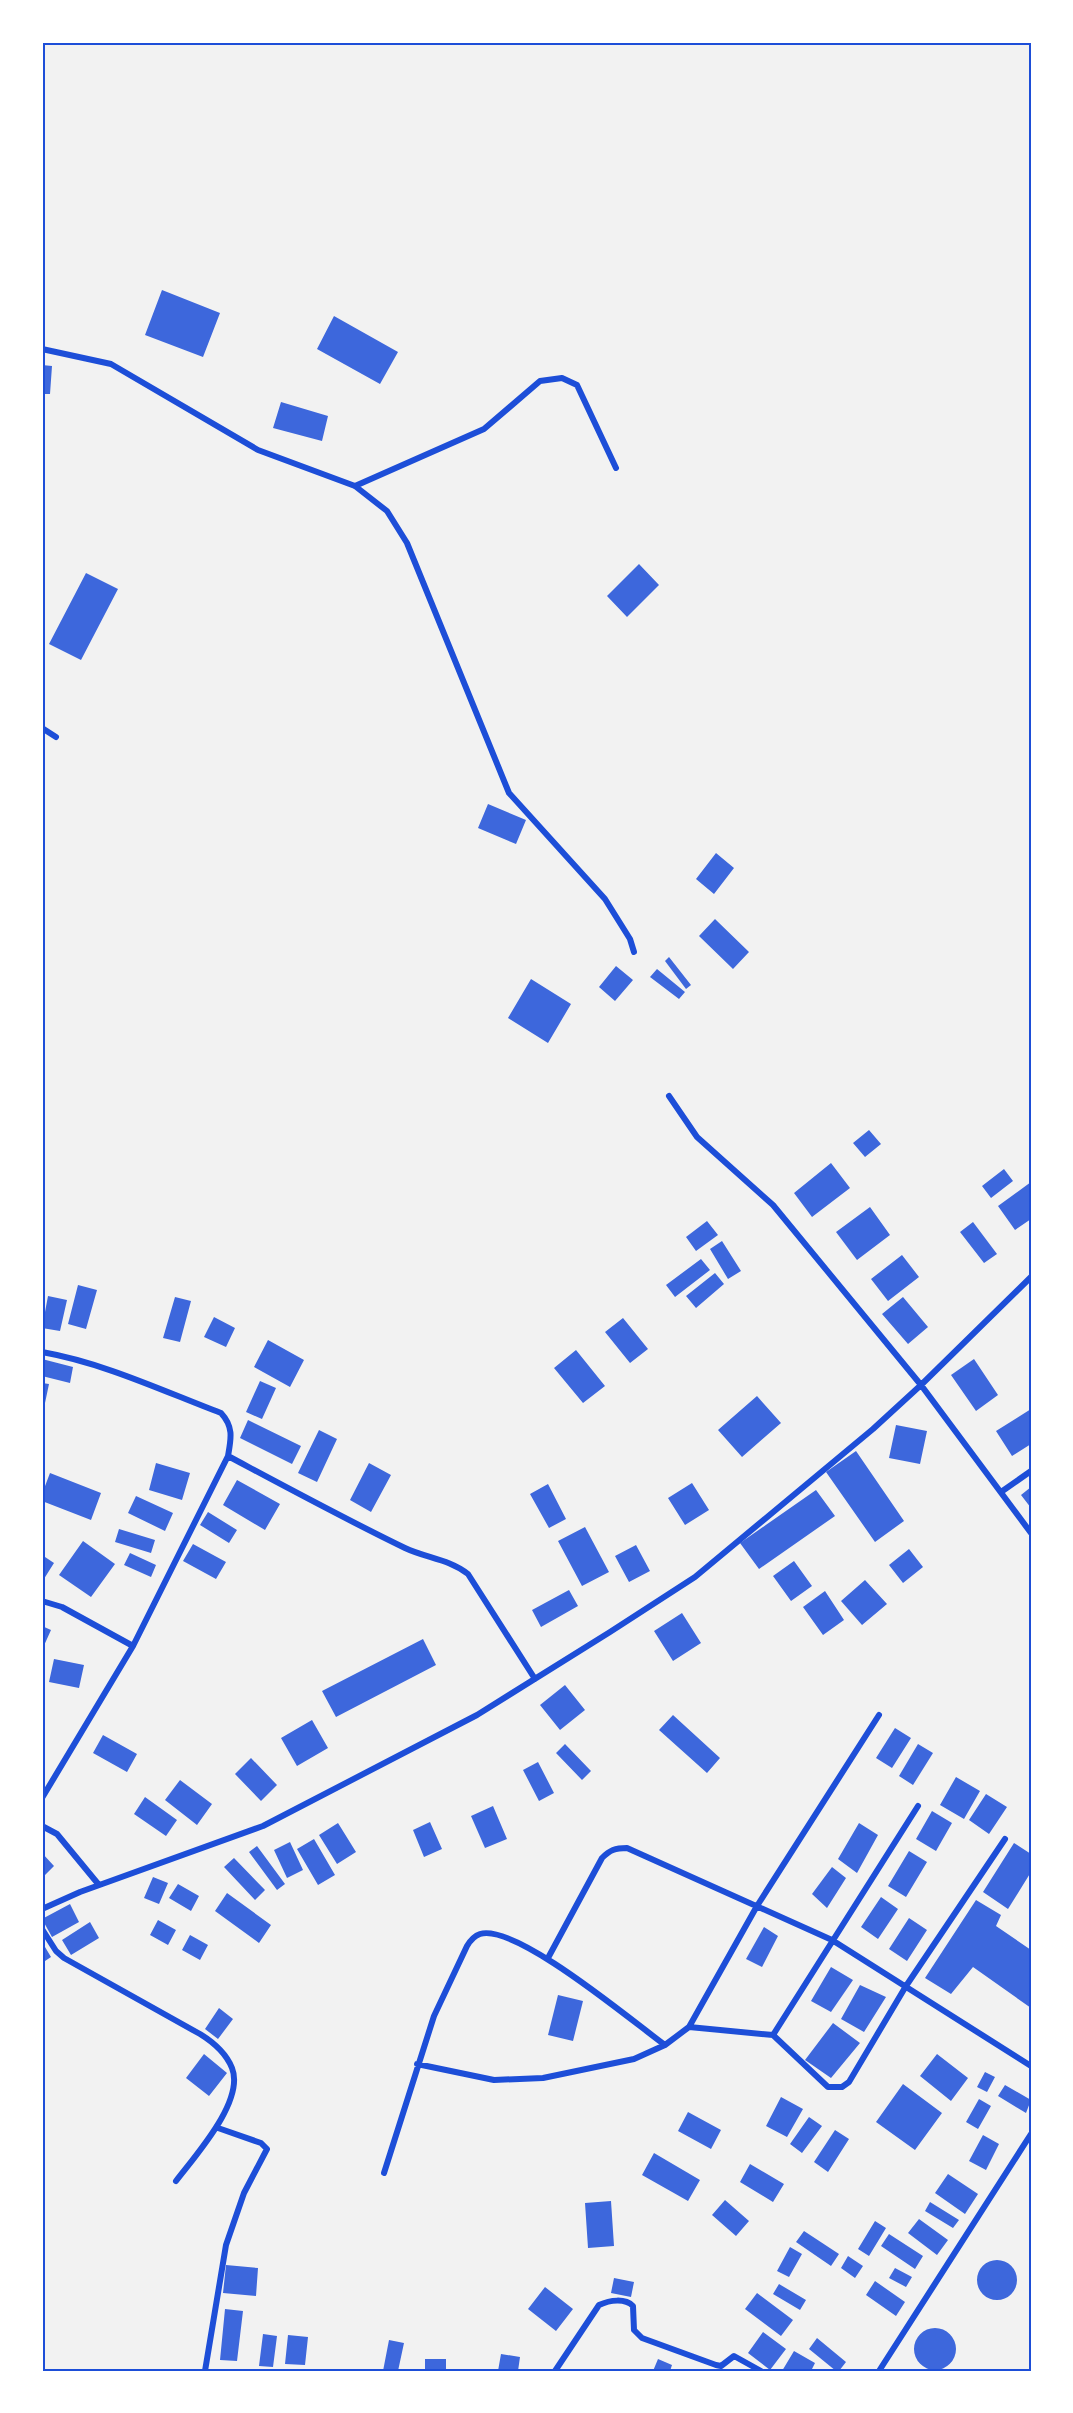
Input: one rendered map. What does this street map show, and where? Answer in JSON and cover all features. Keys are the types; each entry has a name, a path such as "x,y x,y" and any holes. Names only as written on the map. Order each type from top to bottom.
{"street":[{"path":"42,349 111,364 258,450 355,486 387,511 407,543 509,793 605,899 630,939 634,952"},
{"path":"355,486 484,429 540,381 562,378 577,385 616,468"},
{"path":"42,728 56,737"},
{"path":"669,1096 697,1137 773,1205 921,1385 1031,1533"},
{"path":"42,1909 263,1826 477,1715 695,1577 873,1429 1031,1277"},
{"path":"42,1352 65,1356 118,1374 221,1413 229,1422 232,1437 228,1456 134,1646 42,1798"},
{"path":"228,1456 408,1550 456,1565 468,1574 535,1679"},
{"path":"1001,1492 1031,1471"},
{"path":"42,1601 62,1607 134,1646"},
{"path":"417,2064 494,2080 543,2078 634,2059 665,2045 688,2027 757,1906 879,1714"},
{"path":"773,2035 918,1806"},
{"path":"42,1826 57,1834 99,1886"},
{"path":"688,2027 773,2035 828,2087 842,2087 849,2082 906,1986 1005,1839"},
{"path":"548,1958 602,1858 609,1851 627,1848 832,1940 1031,2066"},
{"path":"42,1929 56,1952 64,1958 201,2034 223,2054 232,2069 233,2088 218,2128 176,2181"},
{"path":"384,2174 434,2016 466,1946 481,1933 496,1934 548,1958 665,2045"},
{"path":"205,2371 226,2245 244,2193 267,2149 261,2143 218,2128"},
{"path":"879,2371 1031,2134"},
{"path":"555,2371 599,2305 612,2301 629,2302 633,2306 634,2330 642,2338 716,2365 724,2364 731,2357 737,2357 761,2371"}],"building":[{"path":"162,290 220,313 203,357 145,335"},
{"path":"334,316 398,352 380,384 317,349"},
{"path":"42,365 52,366 50,394 42,394"},
{"path":"281,402 328,416 322,441 273,428"},
{"path":"639,564 659,585 627,617 607,596"},
{"path":"86,573 118,589 81,660 49,644"},
{"path":"488,804 526,820 516,844 478,828"},
{"path":"716,853 734,868 714,894 696,879"},
{"path":"715,919 749,952 733,969 699,936"},
{"path":"669,957 691,985 686,989 665,961"},
{"path":"616,966 633,980 615,1001 599,987"},
{"path":"657,969 685,992 679,999 650,977"},
{"path":"531,979 571,1004 548,1043 508,1018"},
{"path":"869,1130 881,1144 865,1157 853,1143"},
{"path":"831,1163 850,1188 812,1217 794,1193"},
{"path":"1004,1169 1013,1181 991,1198 982,1186"},
{"path":"1031,1182 1031,1219 1015,1230 998,1206"},
{"path":"870,1207 890,1235 857,1260 836,1232"},
{"path":"707,1221 718,1235 696,1251 686,1237"},
{"path":"973,1222 997,1254 984,1263 960,1232"},
{"path":"722,1241 741,1271 728,1279 710,1249"},
{"path":"902,1255 919,1277 888,1301 871,1279"},
{"path":"701,1259 710,1270 675,1297 666,1285"},
{"path":"715,1273 724,1284 696,1308 686,1296"},
{"path":"78,1285 97,1290 86,1329 68,1324"},
{"path":"48,1296 67,1300 60,1331 42,1328"},
{"path":"175,1297 191,1301 180,1342 163,1338"},
{"path":"903,1297 928,1327 908,1344 882,1314"},
{"path":"214,1317 235,1328 226,1347 204,1337"},
{"path":"623,1318 648,1349 630,1363 605,1332"},
{"path":"268,1340 304,1360 290,1387 254,1367"},
{"path":"576,1350 605,1386 583,1403 554,1368"},
{"path":"42,1359 73,1367 70,1383 42,1376"},
{"path":"974,1359 998,1395 976,1411 951,1375"},
{"path":"260,1381 276,1388 262,1419 246,1412"},
{"path":"42,1383 49,1384 45,1403 42,1402"},
{"path":"757,1396 781,1423 742,1457 718,1430"},
{"path":"1031,1409 1031,1444 1012,1456 996,1431"},
{"path":"248,1420 301,1446 292,1464 240,1438"},
{"path":"896,1425 927,1431 920,1464 889,1458"},
{"path":"319,1430 337,1439 317,1482 298,1473"},
{"path":"856,1451 904,1521 875,1542 826,1472"},
{"path":"156,1463 190,1473 182,1500 149,1490"},
{"path":"369,1463 391,1475 371,1512 350,1500"},
{"path":"50,1473 101,1493 91,1520 42,1501 42,1494"},
{"path":"237,1480 280,1504 265,1530 223,1505"},
{"path":"692,1483 709,1510 685,1525 668,1498"},
{"path":"548,1484 566,1519 549,1528 530,1494"},
{"path":"1031,1487 1031,1508 1021,1495"},
{"path":"816,1490 835,1516 759,1569 740,1543"},
{"path":"136,1496 173,1513 165,1531 128,1513"},
{"path":"208,1512 237,1530 229,1543 200,1525"},
{"path":"585,1527 609,1572 582,1586 558,1541"},
{"path":"119,1529 155,1540 151,1553 115,1542"},
{"path":"83,1541 115,1564 91,1597 59,1575"},
{"path":"193,1544 226,1562 216,1579 183,1561"},
{"path":"636,1545 650,1571 629,1582 615,1556"},
{"path":"909,1549 923,1567 903,1583 889,1565"},
{"path":"130,1553 156,1565 151,1577 124,1565"},
{"path":"42,1555 54,1563 42,1582"},
{"path":"794,1561 812,1586 791,1601 773,1576"},
{"path":"865,1580 887,1604 862,1625 841,1601"},
{"path":"569,1590 578,1606 541,1627 532,1610"},
{"path":"825,1591 844,1620 823,1635 803,1607"},
{"path":"682,1613 701,1643 673,1661 654,1631"},
{"path":"42,1626 51,1630 42,1650"},
{"path":"423,1639 436,1665 336,1717 322,1691"},
{"path":"54,1659 84,1665 79,1688 49,1682"},
{"path":"565,1685 585,1710 560,1730 540,1705"},
{"path":"673,1715 720,1758 707,1773 659,1730"},
{"path":"312,1720 328,1748 297,1766 281,1738"},
{"path":"895,1728 911,1738 892,1768 876,1758"},
{"path":"103,1735 137,1754 127,1772 93,1753"},
{"path":"565,1744 591,1771 582,1780 556,1753"},
{"path":"918,1744 933,1753 913,1785 899,1776"},
{"path":"251,1758 277,1785 261,1801 235,1774"},
{"path":"538,1762 554,1793 539,1801 523,1770"},
{"path":"956,1777 980,1791 964,1819 940,1805"},
{"path":"180,1780 212,1804 197,1825 165,1800"},
{"path":"986,1794 1007,1807 989,1834 969,1820"},
{"path":"145,1797 177,1820 166,1836 134,1814"},
{"path":"493,1806 507,1839 485,1848 471,1816"},
{"path":"932,1811 952,1823 936,1851 916,1839"},
{"path":"430,1822 442,1849 424,1857 413,1830"},
{"path":"338,1823 356,1852 337,1864 319,1835"},
{"path":"859,1823 878,1835 857,1873 838,1859"},
{"path":"314,1839 335,1875 318,1885 297,1849"},
{"path":"290,1842 303,1870 287,1878 274,1850"},
{"path":"1014,1843 1031,1854 1031,1872 1008,1909 983,1892"},
{"path":"257,1846 285,1884 277,1890 249,1852"},
{"path":"909,1851 927,1862 906,1897 888,1886"},
{"path":"42,1853 54,1866 42,1878"},
{"path":"234,1858 265,1890 255,1900 224,1867"},
{"path":"832,1867 846,1878 827,1908 812,1894"},
{"path":"153,1877 168,1883 159,1904 144,1898"},
{"path":"178,1884 199,1896 191,1911 169,1898"},
{"path":"227,1893 271,1925 259,1943 215,1911"},
{"path":"881,1897 898,1909 878,1939 861,1927"},
{"path":"976,1900 1001,1915 996,1926 1031,1950 1031,2008 973,1967 951,1994 925,1978"},
{"path":"70,1904 79,1922 52,1937 42,1919"},
{"path":"909,1918 927,1930 907,1961 889,1949"},
{"path":"158,1920 176,1930 168,1945 150,1935"},
{"path":"90,1922 99,1938 71,1955 62,1940"},
{"path":"764,1927 778,1936 762,1967 746,1959"},
{"path":"190,1935 208,1945 200,1960 182,1950"},
{"path":"42,1942 51,1957 42,1963"},
{"path":"831,1967 853,1980 831,2012 811,2001"},
{"path":"860,1985 886,1997 864,2032 841,2019"},
{"path":"558,1995 583,2001 573,2041 548,2035"},
{"path":"219,2008 233,2019 218,2039 205,2029"},
{"path":"833,2023 860,2043 831,2078 805,2060"},
{"path":"204,2054 227,2073 209,2096 186,2078"},
{"path":"937,2054 968,2078 951,2101 920,2076"},
{"path":"985,2072 995,2077 987,2092 977,2087"},
{"path":"903,2084 942,2113 915,2150 876,2122"},
{"path":"1005,2085 1031,2100 1026,2113 998,2096"},
{"path":"781,2097 803,2109 787,2137 766,2126"},
{"path":"979,2099 991,2106 978,2129 966,2122"},
{"path":"688,2112 721,2130 711,2149 678,2131"},
{"path":"809,2117 822,2126 802,2153 790,2144"},
{"path":"835,2130 849,2139 828,2172 814,2162"},
{"path":"983,2135 999,2144 986,2170 969,2161"},
{"path":"654,2153 700,2180 688,2201 642,2175"},
{"path":"750,2164 784,2184 773,2202 740,2182"},
{"path":"948,2174 978,2194 965,2214 935,2193"},
{"path":"725,2200 749,2221 736,2236 712,2215"},
{"path":"611,2201 614,2246 588,2248 585,2203"},
{"path":"930,2202 959,2220 953,2228 925,2211"},
{"path":"919,2219 948,2240 937,2255 908,2233"},
{"path":"875,2221 886,2228 869,2256 858,2249"},
{"path":"804,2231 839,2254 831,2266 796,2242"},
{"path":"889,2234 923,2256 915,2269 881,2246"},
{"path":"790,2247 802,2254 789,2277 777,2271"},
{"path":"848,2256 863,2266 855,2278 841,2268"},
{"path":"997,2260 1005,2261 1011,2266 1016,2272 1016,2288 1011,2294 1005,2299 997,2300 989,2299 983,2294 978,2288 977,2280 978,2272 983,2266 989,2261"},
{"path":"226,2265 258,2268 256,2296 223,2293"},
{"path":"895,2268 912,2277 906,2287 889,2278"},
{"path":"614,2278 634,2282 631,2297 611,2293"},
{"path":"875,2281 905,2302 896,2316 866,2295"},
{"path":"779,2284 806,2300 800,2310 773,2294"},
{"path":"545,2287 573,2309 556,2331 528,2309"},
{"path":"757,2293 793,2320 781,2336 745,2309"},
{"path":"225,2309 243,2311 237,2361 220,2360"},
{"path":"935,2328 943,2329 950,2334 955,2341 955,2357 950,2364 943,2369 935,2370 927,2369 920,2364 915,2357 914,2349 915,2341 920,2334 927,2329"},
{"path":"763,2332 786,2349 770,2370 748,2353"},
{"path":"263,2334 277,2336 273,2367 259,2366"},
{"path":"288,2335 308,2337 305,2365 285,2364"},
{"path":"817,2338 846,2362 839,2371 809,2349"},
{"path":"389,2340 404,2343 398,2371 383,2371"},
{"path":"794,2351 815,2363 811,2371 782,2371"},
{"path":"501,2354 520,2357 518,2371 498,2371"},
{"path":"425,2359 446,2359 446,2371 425,2371"},
{"path":"658,2359 672,2365 670,2371 653,2371"}]}
